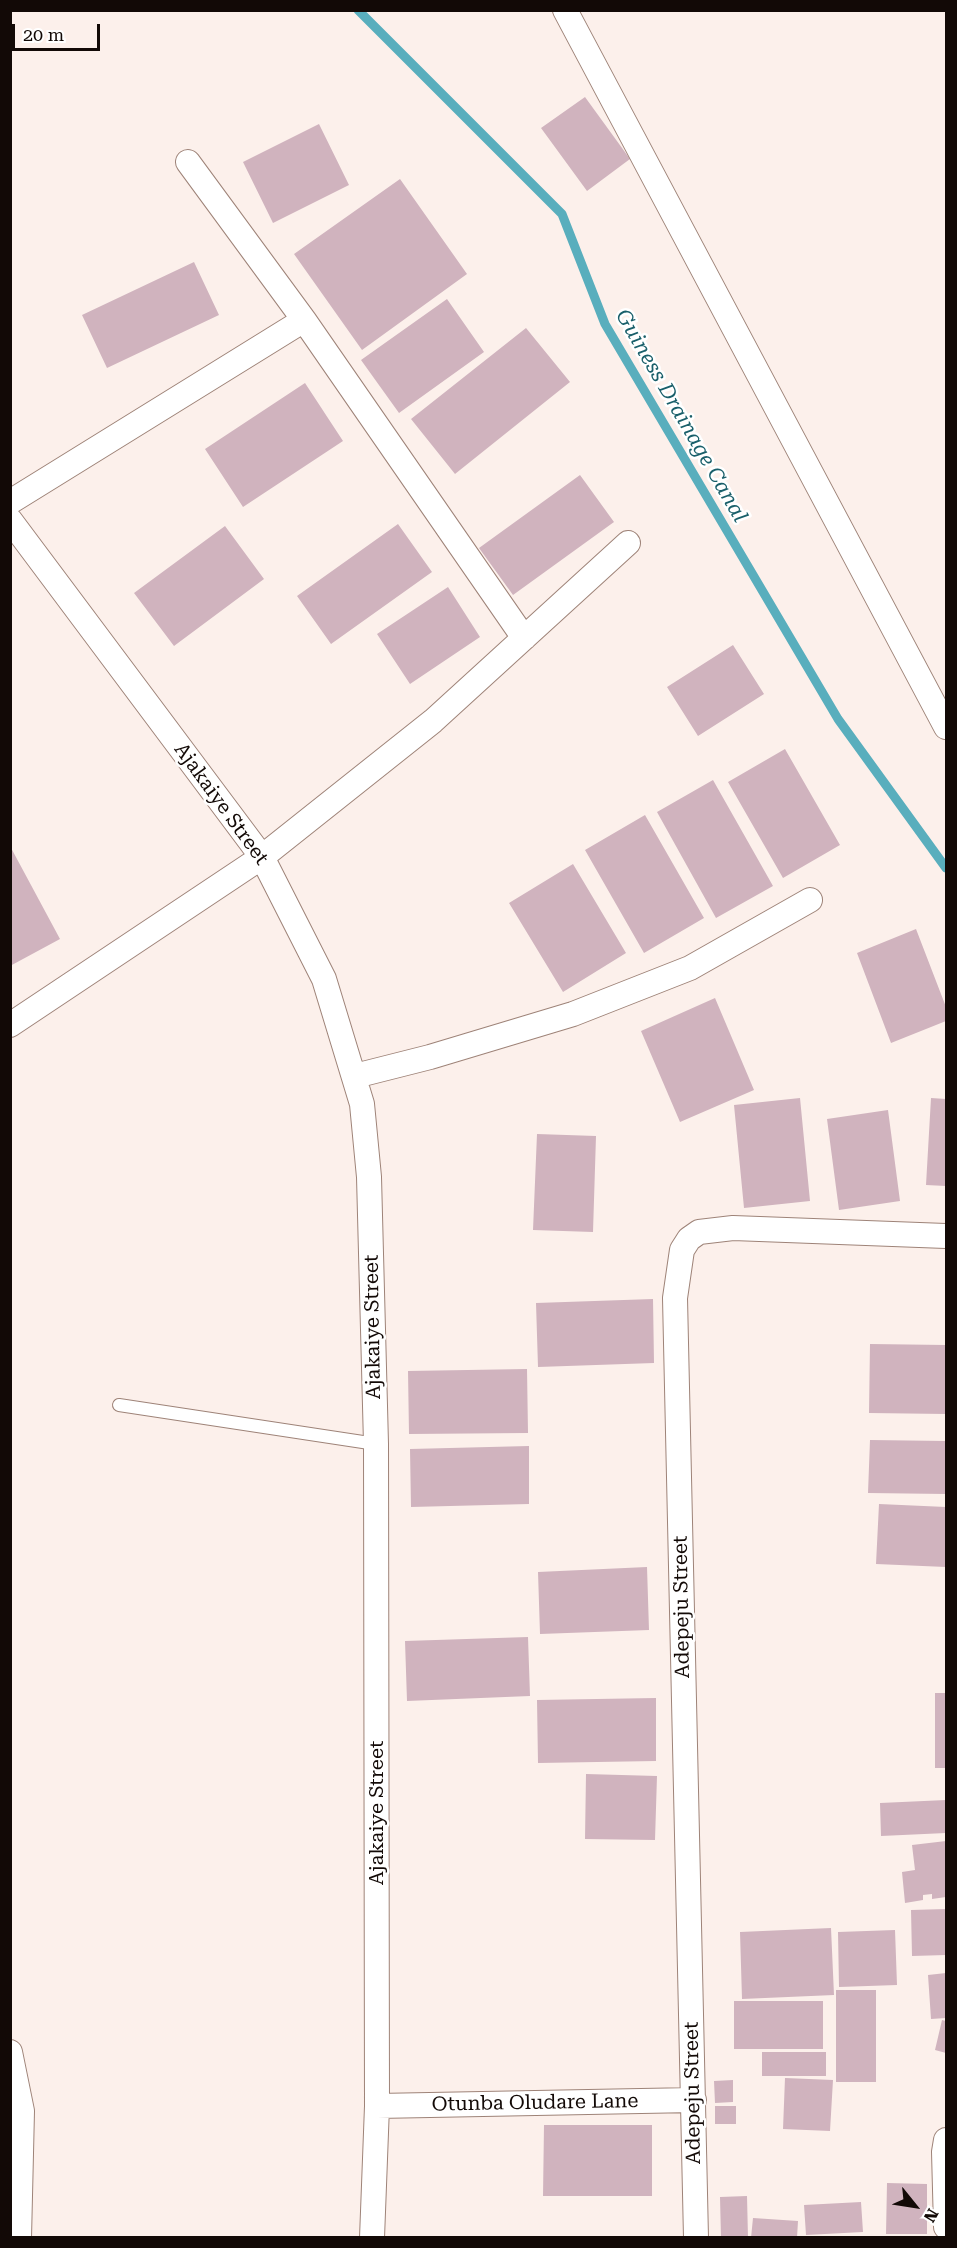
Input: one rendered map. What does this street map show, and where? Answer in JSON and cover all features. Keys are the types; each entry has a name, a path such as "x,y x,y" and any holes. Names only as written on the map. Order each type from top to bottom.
{"street":[{"path":"565,10 946,727"},
{"path":"188,162 304,320 524,638"},
{"path":"10,502 304,320"},
{"name":"Ajakaiye Street","path":"10,520 262,857 324,979 362,1104 369,1177 376,1444 377,2106 372,2238"},
{"path":"10,1025 262,857 433,721 628,543"},
{"path":"355,1076 430,1057 573,1014 690,968 810,900"},
{"name":"Adepeju Street","path":"696,2238 675,1298 682,1250 689,1239 699,1232 733,1228 946,1236"},
{"path":"10,2052 22,2111 19,2238"},
{"name":"Otunba Oludare Lane","path":"377,2106 694,2100"},
{"path":"946,2140 944,2152 946,2227"}],"lane":[{"path":"119,1405 376,1444"}],"building":[{"path":"585,97 630,159 587,191 541,128"},
{"path":"319,124 349,185 273,223 243,162"},
{"path":"400,179 467,274 362,350 294,254"},
{"path":"194,262 219,315 107,368 82,315"},
{"path":"447,299 484,352 399,413 361,360"},
{"path":"526,328 570,382 455,474 411,419"},
{"path":"305,383 343,441 243,507 205,449"},
{"path":"580,475 614,522 513,595 479,548"},
{"path":"398,524 432,572 331,644 297,596"},
{"path":"225,526 264,579 174,646 134,593"},
{"path":"448,587 480,637 410,684 377,634"},
{"path":"733,645 764,694 698,736 667,687"},
{"path":"785,749 840,845 783,878 728,782"},
{"path":"713,780 773,886 716,918 657,812"},
{"path":"645,815 704,918 644,953 585,850"},
{"path":"10,846 60,939 10,966"},
{"path":"573,864 626,953 563,992 509,903"},
{"path":"916,929 946,1007 946,1021 891,1043 857,953"},
{"path":"715,998 754,1090 680,1122 641,1031"},
{"path":"800,1098 810,1201 744,1208 734,1105"},
{"path":"931,1098 946,1099 946,1186 926,1185"},
{"path":"888,1110 900,1201 839,1210 827,1119"},
{"path":"537,1134 596,1136 593,1232 533,1230"},
{"path":"653,1299 654,1363 538,1367 536,1303"},
{"path":"870,1344 946,1345 946,1414 869,1413"},
{"path":"527,1369 528,1433 409,1434 408,1371"},
{"path":"870,1440 946,1441 946,1494 868,1493"},
{"path":"529,1446 529,1504 411,1507 410,1449"},
{"path":"879,1504 946,1507 946,1567 876,1564"},
{"path":"647,1567 649,1630 540,1634 538,1572"},
{"path":"528,1637 530,1696 407,1701 405,1641"},
{"path":"935,1693 946,1693 946,1768 935,1768"},
{"path":"656,1698 656,1761 538,1763 537,1700"},
{"path":"586,1774 657,1776 655,1840 585,1839"},
{"path":"946,1800 946,1833 881,1836 880,1803"},
{"path":"946,1841 946,1897 932,1899 932,1894 923,1895 923,1900 905,1903 902,1872 915,1870 912,1845"},
{"path":"946,1909 946,1955 912,1956 911,1910"},
{"path":"831,1928 834,1995 742,1999 740,1932"},
{"path":"895,1930 897,1985 839,1987 838,1932"},
{"path":"946,1973 946,2018 931,2019 928,1975"},
{"path":"836,1990 876,1990 876,2082 836,2082"},
{"path":"734,2001 823,2001 823,2049 734,2049"},
{"path":"942,2020 946,2021 946,2053 935,2050"},
{"path":"762,2052 826,2052 826,2076 762,2076"},
{"path":"785,2078 833,2080 830,2131 783,2129"},
{"path":"733,2080 733,2102 715,2103 714,2081"},
{"path":"715,2106 736,2106 736,2124 715,2124"},
{"path":"544,2125 652,2125 652,2196 543,2196"},
{"path":"887,2183 927,2184 927,2234 886,2234"},
{"path":"747,2196 748,2238 721,2238 720,2197"},
{"path":"861,2202 863,2232 806,2235 804,2205"},
{"path":"753,2218 798,2221 797,2238 751,2238"}],"waterway":[{"name":"Guiness Drainage Canal","path":"358,10 562,214 605,324 838,719 946,868"}]}
